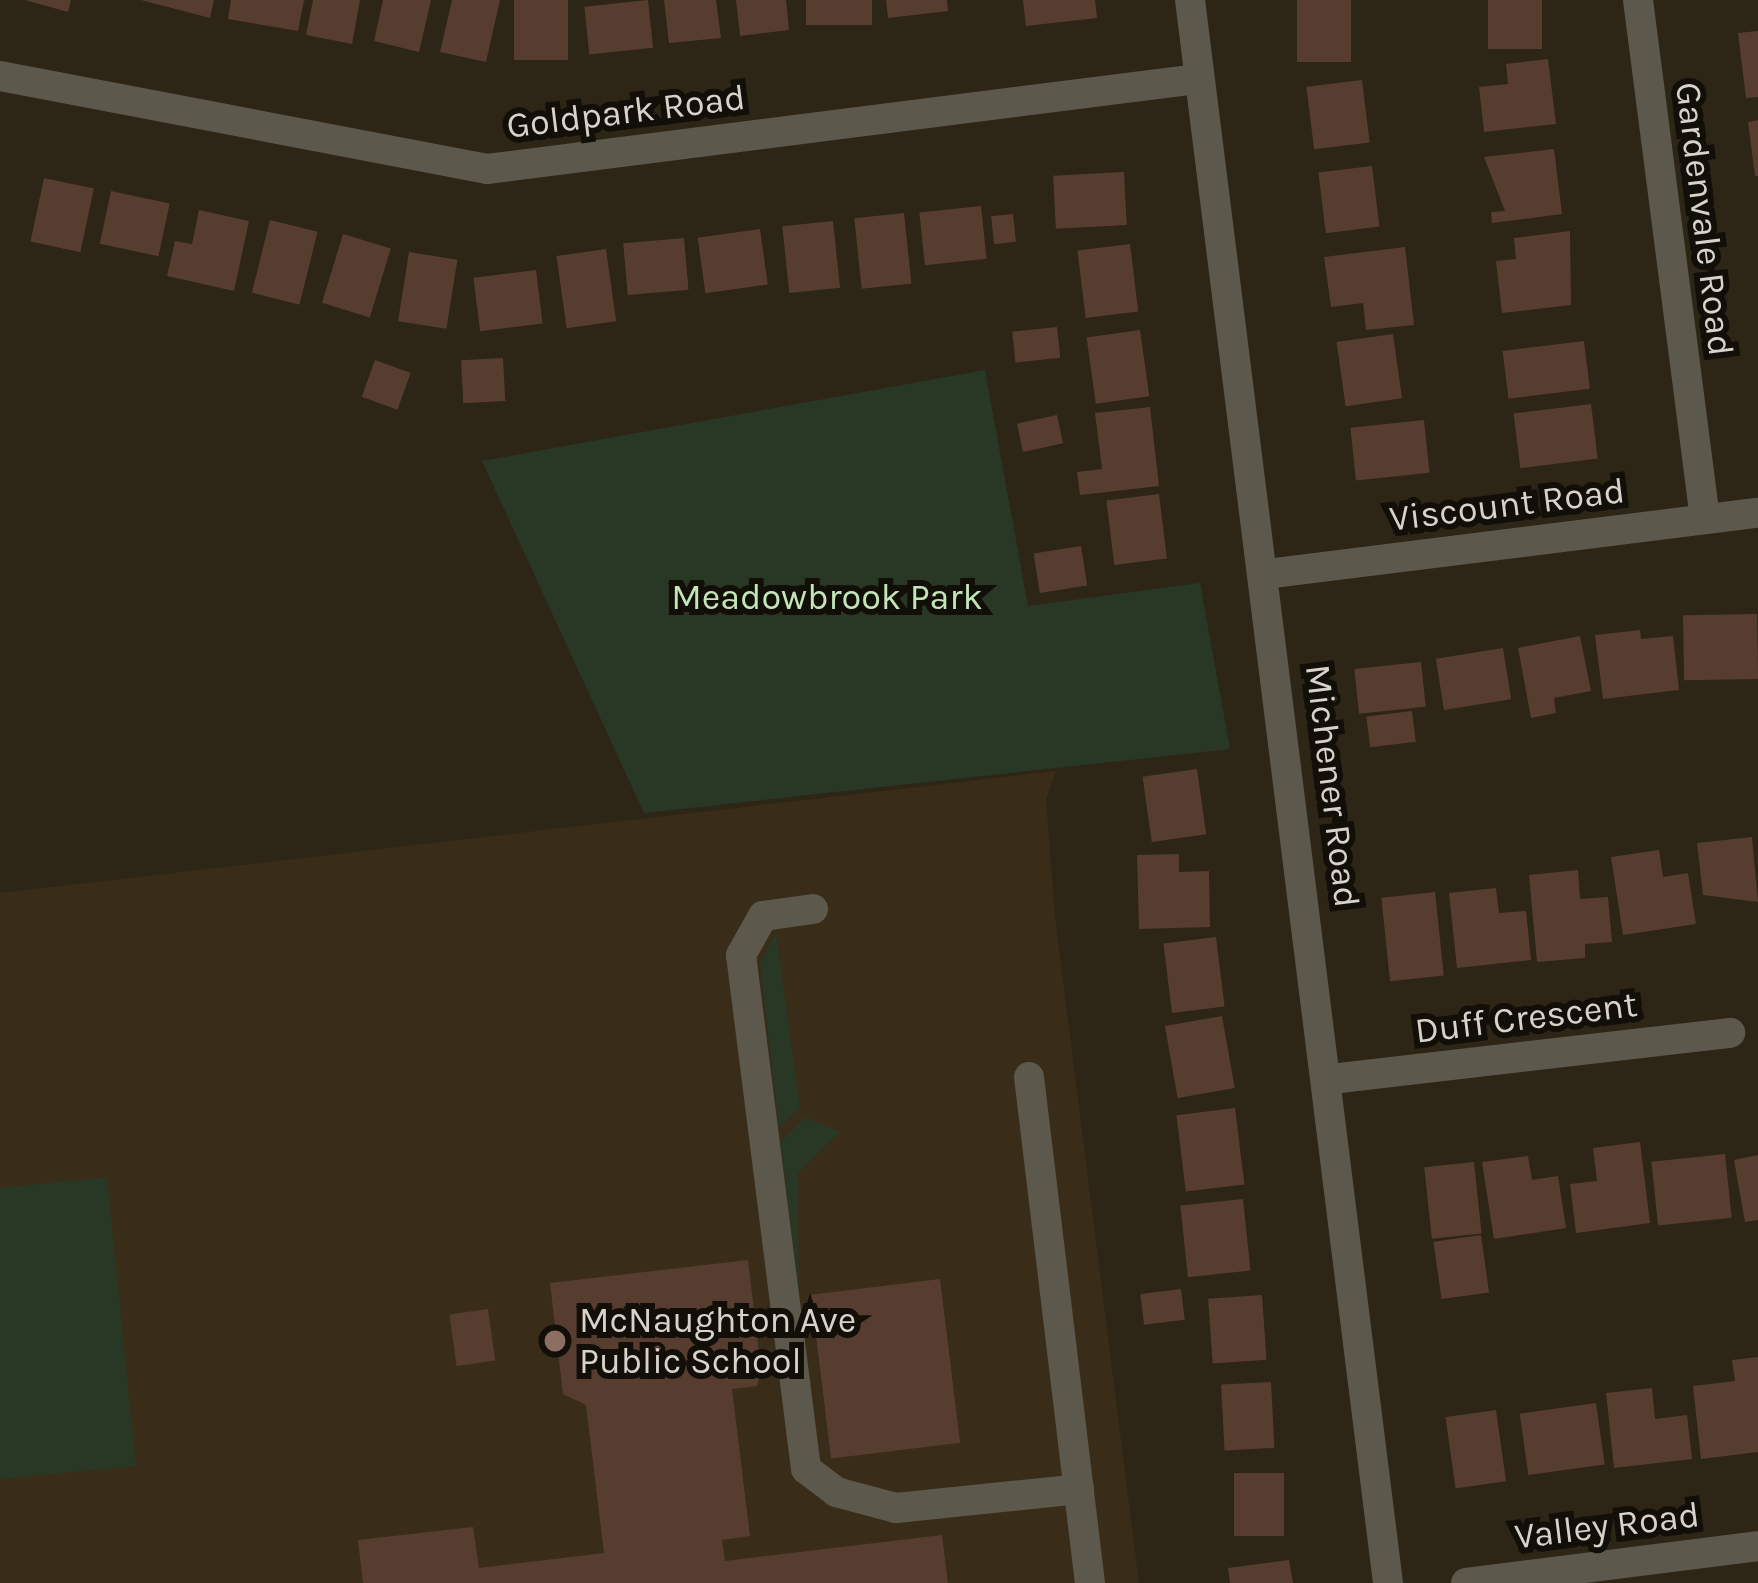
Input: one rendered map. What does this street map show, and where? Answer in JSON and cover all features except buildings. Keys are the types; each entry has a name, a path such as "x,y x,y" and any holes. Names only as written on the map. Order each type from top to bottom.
{"street":[{"name":"Michener Road","path":"1190,0 1196,79 1330,1078 1388,1583"},
{"name":"Gardenvale Road","path":"1638,0 1705,519"},
{"name":"Goldpark Road","path":"0,76 487,169 1196,79"},
{"name":"Viscount Road","path":"1266,574 1758,513"},
{"path":"813,909 763,916 741,955 806,1469 836,1492 896,1508 1078,1489"},
{"name":"Duff Crescent","path":"1330,1078 1730,1033"},
{"path":"1029,1077 1090,1583"},
{"name":"Valley Road","path":"1466,1583 1758,1546"}],"shaded area":[{"name":"McNaughton Ave Public School","path":"1056,771 1046,799 1055,917 1139,1583 0,1583 0,893"}],"green space":[{"name":"Meadowbrook Park","path":"985,370 1028,606 1200,583 1230,749 644,813 482,461"},
{"path":"776,933 800,1108 779,1128 760,963"},
{"path":"805,1117 840,1132 797,1174 799,1293 781,1142"},
{"path":"107,1177 136,1466 0,1479 0,1188"}],"place":[{"name":"McNaughton Ave Public School","path":"555,1341"}]}
